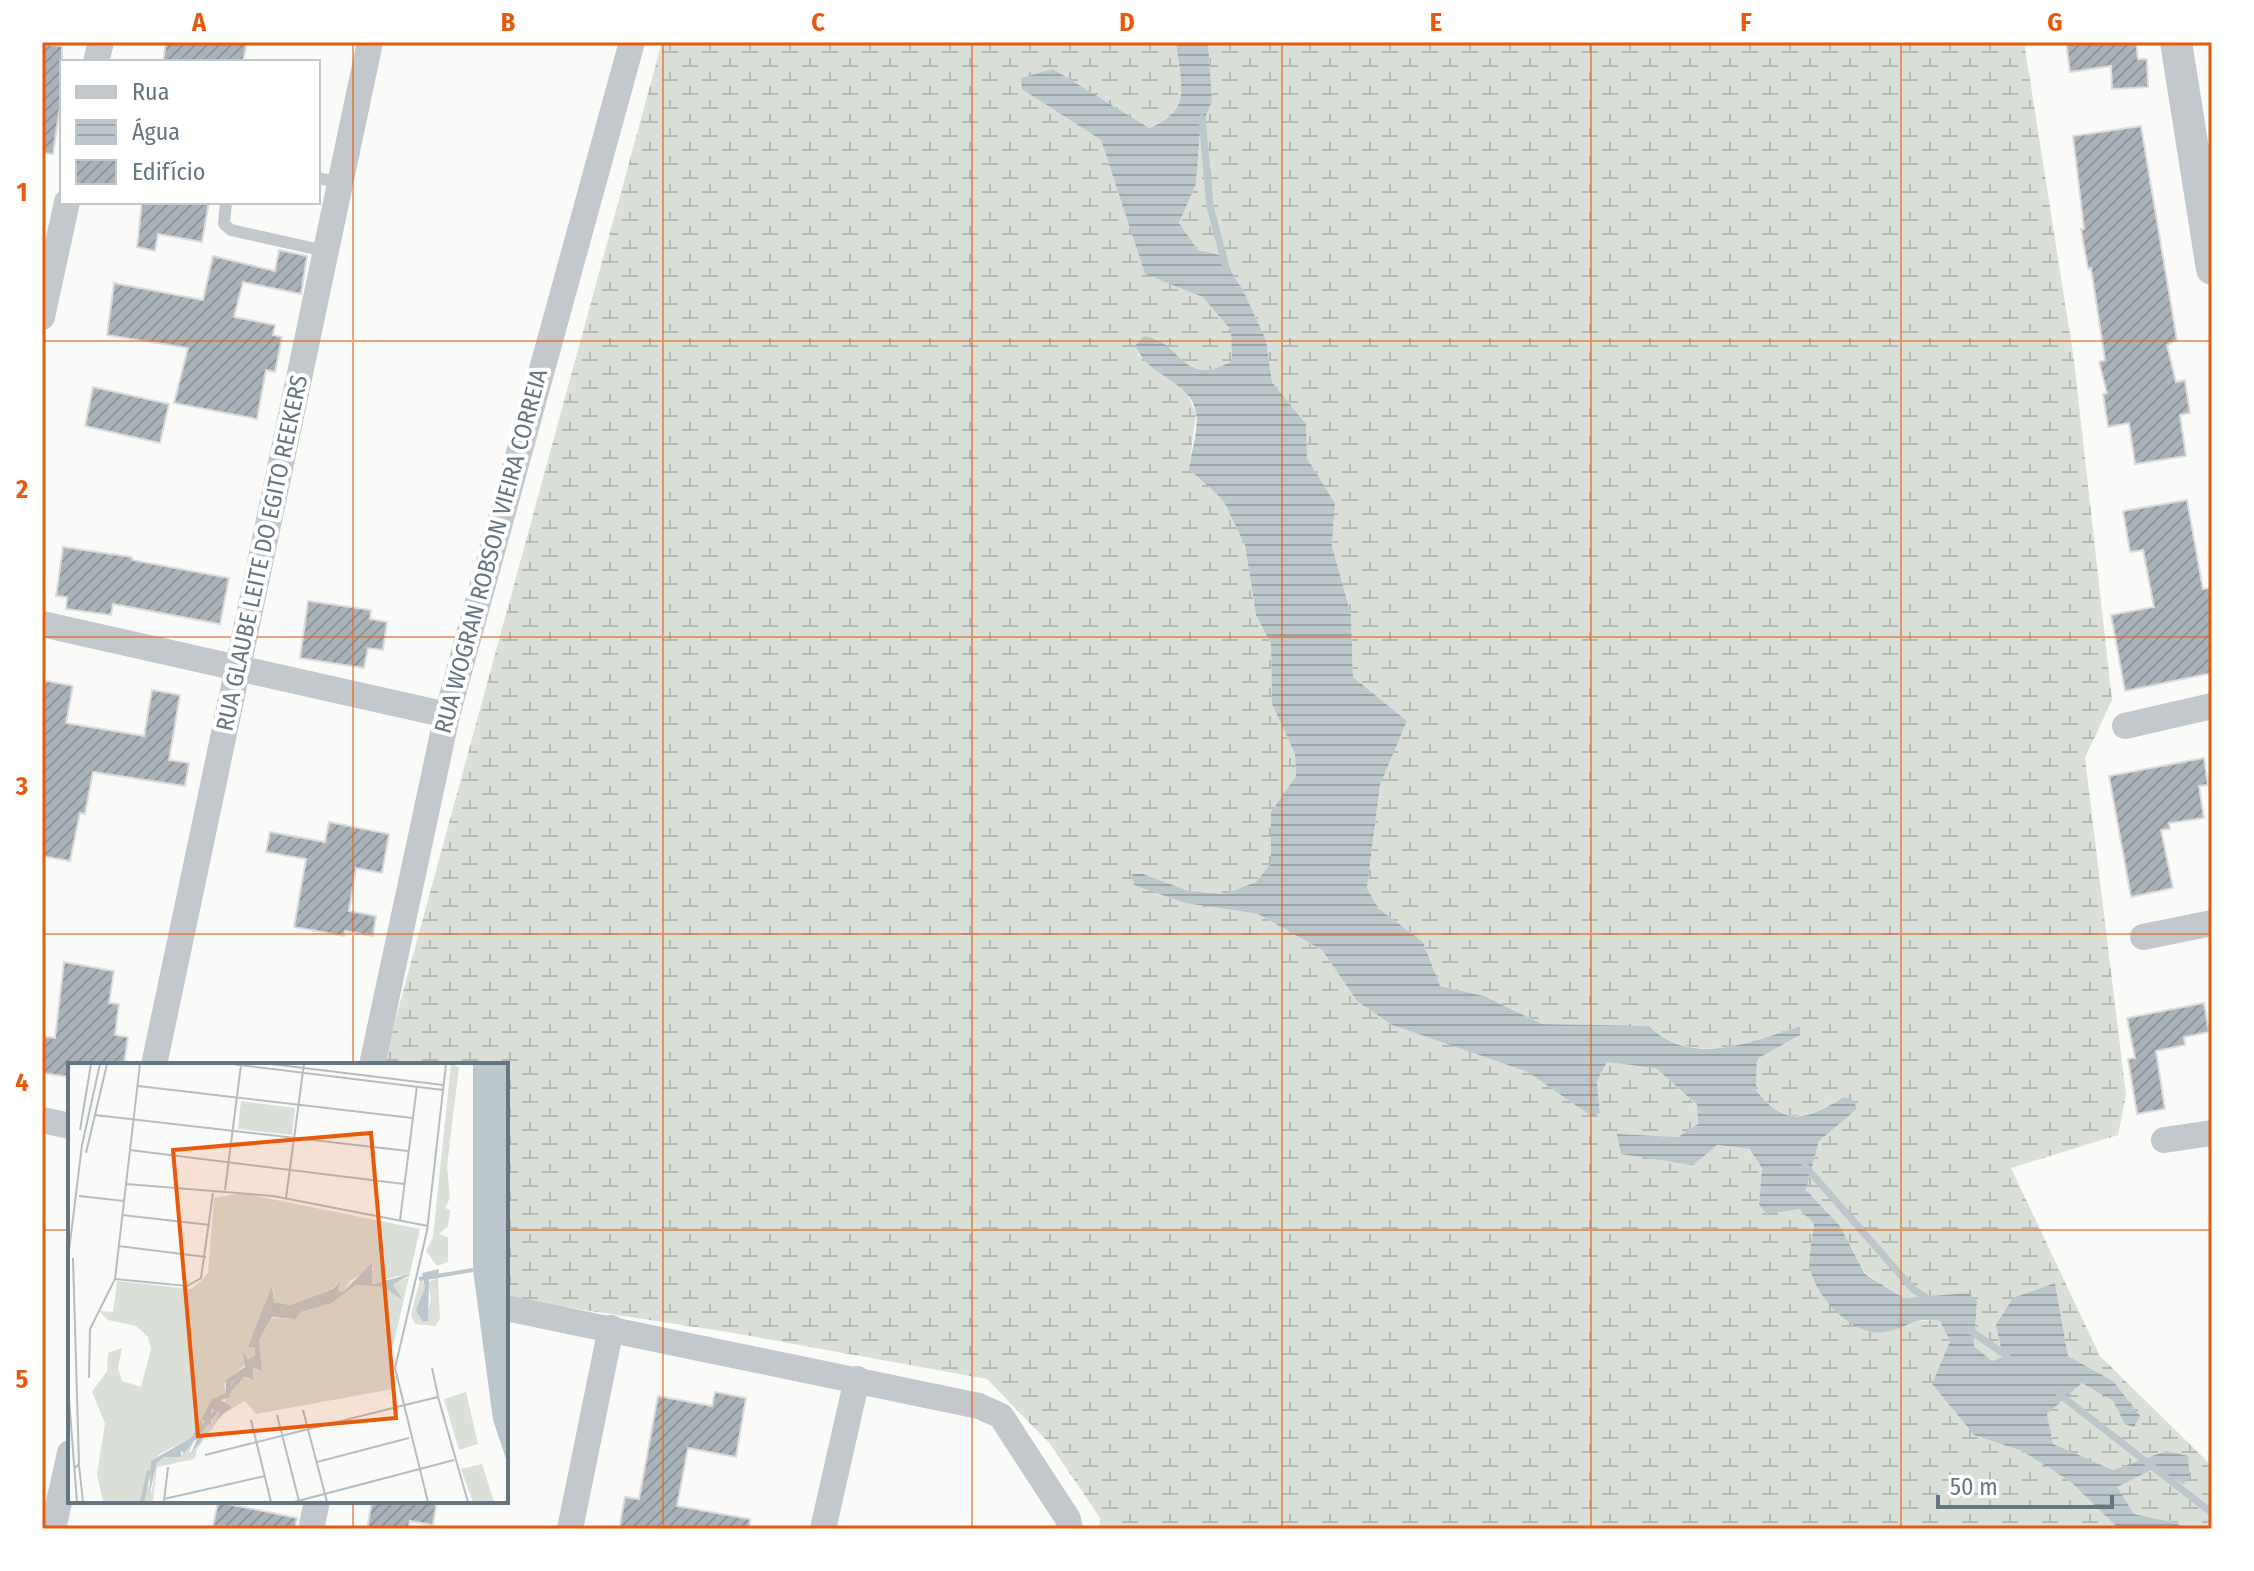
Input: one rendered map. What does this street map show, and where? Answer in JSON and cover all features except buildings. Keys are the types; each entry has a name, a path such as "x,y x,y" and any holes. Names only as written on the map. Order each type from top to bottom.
{"street":[{"name":"RUA GLAUBE LEITE DO EGITO REEKERS","path":"154,1063 325,251 329,180 370,42"},
{"name":"RUA WOGRAN ROBSON VIEIRA CORREIA","path":"372,1063 447,715 632,42"},
{"path":"2176,42 2212,269"},
{"path":"42,317 67,204"},
{"path":"42,624 447,715"},
{"path":"2125,726 2212,706"},
{"path":"2143,937 2212,923"},
{"path":"42,1120 68,1126"},
{"path":"2164,1140 2212,1133"},
{"path":"508,1308 979,1406 1001,1416 1068,1519 1070,1529"},
{"path":"570,1529 611,1328"},
{"path":"823,1529 857,1379"},
{"path":"53,1529 68,1462"},
{"path":"311,1529 317,1503"}],"lane":[{"path":"226,204 223,218 231,230 325,251"}],"green space":[{"path":"662,42 1176,42 1181,83 1178,104 1163,121 1148,128 1053,69 1022,88 1101,140 1145,274 1203,296 1231,330 1232,361 1219,367 1198,369 1190,366 1155,338 1138,355 1185,390 1196,413 1189,469 1223,500 1245,545 1256,615 1271,644 1272,704 1295,754 1296,776 1271,812 1271,863 1256,882 1224,894 1189,891 1143,874 1185,903 1258,914 1322,950 1357,1001 1392,1025 1529,1072 1591,1116 1600,1113 1597,1081 1607,1062 1656,1067 1697,1106 1698,1124 1678,1137 1618,1134 1748,1149 1762,1168 1759,1204 1799,1209 1814,1224 1810,1269 1863,1329 1940,1321 1950,1341 1932,1384 1974,1435 2022,1451 2071,1482 2119,1529 1099,1529 1100,1518 1050,1444 987,1379 728,1332 508,1298 508,1063 384,1063"},
{"path":"1208,42 2024,42 2074,360 2112,700 2085,758 2126,1095 2118,1135 2011,1168 2100,1356 2212,1466 2209,1506 2212,1529 2181,1529 2178,1523 2134,1514 2116,1487 2155,1468 2166,1451 2114,1470 2053,1445 2047,1414 2082,1383 2113,1401 2113,1381 2068,1356 2055,1283 2003,1358 1992,1361 1974,1346 1977,1301 1969,1293 1904,1298 1865,1273 1840,1226 1806,1190 1819,1141 1857,1109 1842,1097 1807,1115 1787,1115 1767,1102 1756,1090 1757,1059 1800,1035 1800,1026 1742,1044 1703,1048 1684,1046 1649,1026 1542,1024 1484,996 1440,986 1423,942 1378,908 1367,888 1380,785 1407,721 1353,677 1351,615 1332,546 1335,503 1307,458 1306,424 1272,382 1266,340 1243,290 1220,255 1198,250 1179,223 1196,184 1200,131 1212,101"}],"water":[{"path":"1176,42 1208,42 1212,101 1200,131 1196,184 1179,223 1198,250 1220,255 1243,290 1266,340 1272,382 1306,424 1307,458 1335,503 1332,546 1351,615 1353,677 1407,721 1380,785 1367,888 1378,908 1423,942 1440,986 1484,996 1542,1024 1649,1026 1666,1039 1703,1049 1742,1044 1800,1026 1800,1035 1757,1059 1756,1090 1767,1102 1787,1115 1807,1115 1843,1097 1853,1100 1857,1109 1819,1141 1806,1190 1840,1226 1865,1274 1904,1298 1969,1293 1977,1301 1974,1346 1992,1361 2003,1357 1996,1325 2013,1298 2055,1283 2068,1356 2113,1381 2140,1416 2134,1427 2125,1424 2113,1401 2082,1383 2047,1414 2053,1444 2113,1470 2166,1451 2188,1456 2190,1477 2183,1484 2155,1468 2117,1487 2134,1514 2178,1523 2181,1529 2119,1529 2071,1482 2022,1451 1974,1435 1932,1384 1950,1341 1940,1321 1916,1321 1894,1330 1874,1332 1861,1329 1838,1314 1820,1292 1810,1268 1814,1224 1799,1209 1766,1214 1759,1204 1762,1168 1749,1149 1717,1145 1693,1165 1621,1154 1617,1134 1678,1137 1698,1124 1697,1105 1656,1068 1607,1062 1597,1081 1600,1113 1591,1116 1528,1072 1392,1025 1357,1001 1322,950 1258,914 1185,903 1134,885 1132,874 1143,874 1189,891 1224,894 1256,882 1271,863 1271,812 1296,776 1295,754 1272,704 1271,644 1256,615 1245,545 1223,500 1189,469 1196,426 1192,402 1177,384 1148,364 1136,345 1144,336 1167,346 1192,367 1202,370 1215,368 1232,361 1231,330 1203,297 1145,274 1101,140 1022,89 1021,78 1053,69 1149,128 1173,113 1178,104 1181,82"}],"waterway":[{"path":"1202,118 1210,206 1227,271"},
{"path":"1805,1166 1913,1289 1929,1300"},
{"path":"1968,1329 2007,1356"},
{"path":"2059,1394 2212,1513"}]}
